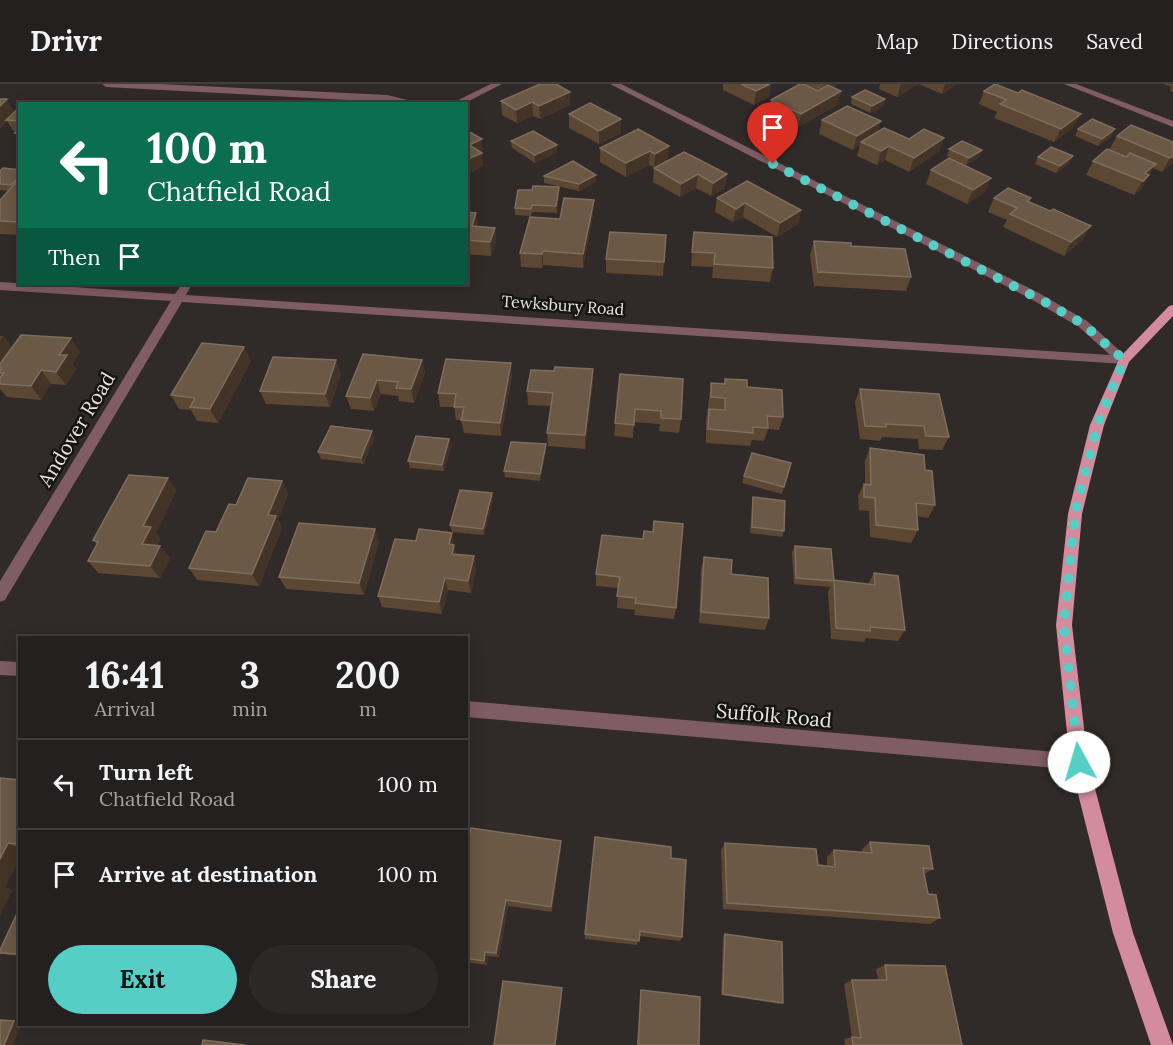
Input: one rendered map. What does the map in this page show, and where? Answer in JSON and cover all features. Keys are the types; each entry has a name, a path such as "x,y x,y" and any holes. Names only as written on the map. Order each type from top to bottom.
{"main road":[{"path":"1162,1045 1123,933 1079,762 1064,625 1075,514 1097,426 1124,360 1173,309"}],"street":[{"path":"106,84 387,98 409,102"},
{"path":"458,102 498,84"},
{"path":"614,84 1035,296 1083,324 1124,360"},
{"path":"1068,84 1173,124"},
{"name":"Andover Road","path":"0,595 186,285"},
{"name":"Tewksbury Road","path":"0,286 1124,360"},
{"path":"0,668 18,669"},
{"name":"Suffolk Road","path":"468,709 1079,762"}],"building":[{"path":"540,84 556,84 570,92 539,106 532,102 516,110 501,101"},
{"path":"741,84 770,84 756,91"},
{"path":"800,84 818,91 828,85 841,91 801,114 771,100"},
{"path":"995,84 1018,93 1022,90 1081,114 1061,129 1000,104 1007,100 984,91"},
{"path":"865,90 885,99 872,106 852,97"},
{"path":"0,99 7,99 0,106"},
{"path":"590,103 621,119 599,131 569,114"},
{"path":"847,106 881,121 857,136 822,120"},
{"path":"18,109 18,121 6,120"},
{"path":"1092,119 1115,129 1102,139 1078,129"},
{"path":"1131,125 1173,142 1173,156 1170,158 1117,136"},
{"path":"884,128 909,139 924,129 944,138 914,158 889,146 881,151 861,142"},
{"path":"638,129 669,146 655,154 650,151 626,163 600,148"},
{"path":"468,131 482,139 469,145 482,153 468,159"},
{"path":"533,131 557,145 535,155 511,141"},
{"path":"962,141 982,150 969,158 949,149"},
{"path":"1051,147 1073,156 1060,166 1038,157"},
{"path":"1107,149 1126,157 1130,153 1156,164 1145,173 1149,175 1143,181 1093,161"},
{"path":"684,152 727,174 713,183 698,174 681,184 654,168"},
{"path":"949,158 991,178 973,190 931,170"},
{"path":"573,161 596,175 579,184 544,176"},
{"path":"3,168 18,170 18,178 11,185 0,184 0,171"},
{"path":"18,180 18,222 0,221 0,200"},
{"path":"747,181 801,210 780,223 745,203 736,209 717,198"},
{"path":"533,186 559,187 556,206 532,205 531,209 515,208 518,190 532,190"},
{"path":"1008,188 1031,198 1027,201 1050,211 1053,209 1091,226 1071,242 1010,214 1017,208 994,198"},
{"path":"564,198 594,200 583,254 543,251 542,254 520,253 530,217 560,219"},
{"path":"468,212 476,213 472,226 495,228 490,242 468,240"},
{"path":"610,232 666,235 664,262 606,259"},
{"path":"694,232 772,237 773,268 714,264 715,253 692,252"},
{"path":"814,241 905,249 911,277 818,272"},
{"path":"21,335 71,338 59,355 67,355 56,372 41,370 31,386 0,384 0,378 4,373 0,373 0,364"},
{"path":"202,343 244,347 210,409 190,407 195,398 171,395"},
{"path":"363,354 422,360 411,389 396,388 398,382 377,380 370,398 346,396"},
{"path":"273,357 336,360 325,394 260,391"},
{"path":"446,359 511,363 500,423 461,420 464,407 454,407 456,394 438,393"},
{"path":"555,367 593,369 585,435 547,433 553,393 527,391 531,370 554,371"},
{"path":"620,374 683,379 681,419 661,418 661,411 635,409 634,425 615,423"},
{"path":"725,379 747,380 747,387 782,390 783,417 767,416 768,428 753,427 753,433 708,429 709,409 725,410 725,398 711,397 711,383 725,384"},
{"path":"860,389 939,394 949,437 926,436 924,426 886,424 886,427 865,426"},
{"path":"331,426 372,431 361,458 318,452"},
{"path":"416,436 449,439 442,465 408,461"},
{"path":"511,442 546,444 540,474 504,471"},
{"path":"870,448 924,455 925,470 932,471 935,505 916,503 918,530 876,525 875,498 864,497 864,484 871,485"},
{"path":"752,453 791,463 784,487 744,476"},
{"path":"129,475 168,478 143,526 151,527 142,544 160,546 150,566 88,561 98,542 93,540"},
{"path":"248,478 282,481 268,515 276,516 252,574 189,568 206,531 216,532 229,504 236,505"},
{"path":"460,490 492,493 483,529 450,525"},
{"path":"753,497 785,501 784,531 752,527"},
{"path":"654,521 683,524 676,608 635,603 636,598 617,596 620,577 596,574 602,535 643,539 644,531 653,532"},
{"path":"299,523 375,529 359,583 279,577"},
{"path":"419,529 452,533 449,544 454,545 452,554 474,556 468,581 445,578 439,602 378,596 395,539 416,541"},
{"path":"795,546 831,549 834,581 796,578"},
{"path":"704,557 732,560 731,574 768,578 769,618 701,612"},
{"path":"874,573 898,576 905,630 870,627 870,631 836,628 834,580 875,585"},
{"path":"0,778 18,780 18,839 15,844 8,843 0,859"},
{"path":"471,828 561,841 551,907 506,900 496,953 485,952 484,961 468,958 468,841"},
{"path":"595,837 671,847 671,858 686,860 682,937 640,931 639,941 585,934"},
{"path":"870,842 929,846 933,869 923,868 928,894 936,895 940,918 727,903 725,843 816,849 818,865 835,867 834,850 872,853"},
{"path":"18,911 18,954 0,953"},
{"path":"725,934 782,942 783,1003 723,994"},
{"path":"885,965 945,966 962,1045 853,1045 852,1037 861,1038 852,980 887,980"},
{"path":"503,981 562,988 555,1045 494,1045"},
{"path":"641,990 700,997 699,1045 638,1045"},
{"path":"0,1020 14,1021 4,1045 0,1045"},
{"path":"203,1040 245,1045 202,1045"}],"route":[{"path":"773,164 1045,302 1083,324 1124,360 1097,426 1075,514 1064,625 1079,762"}]}
